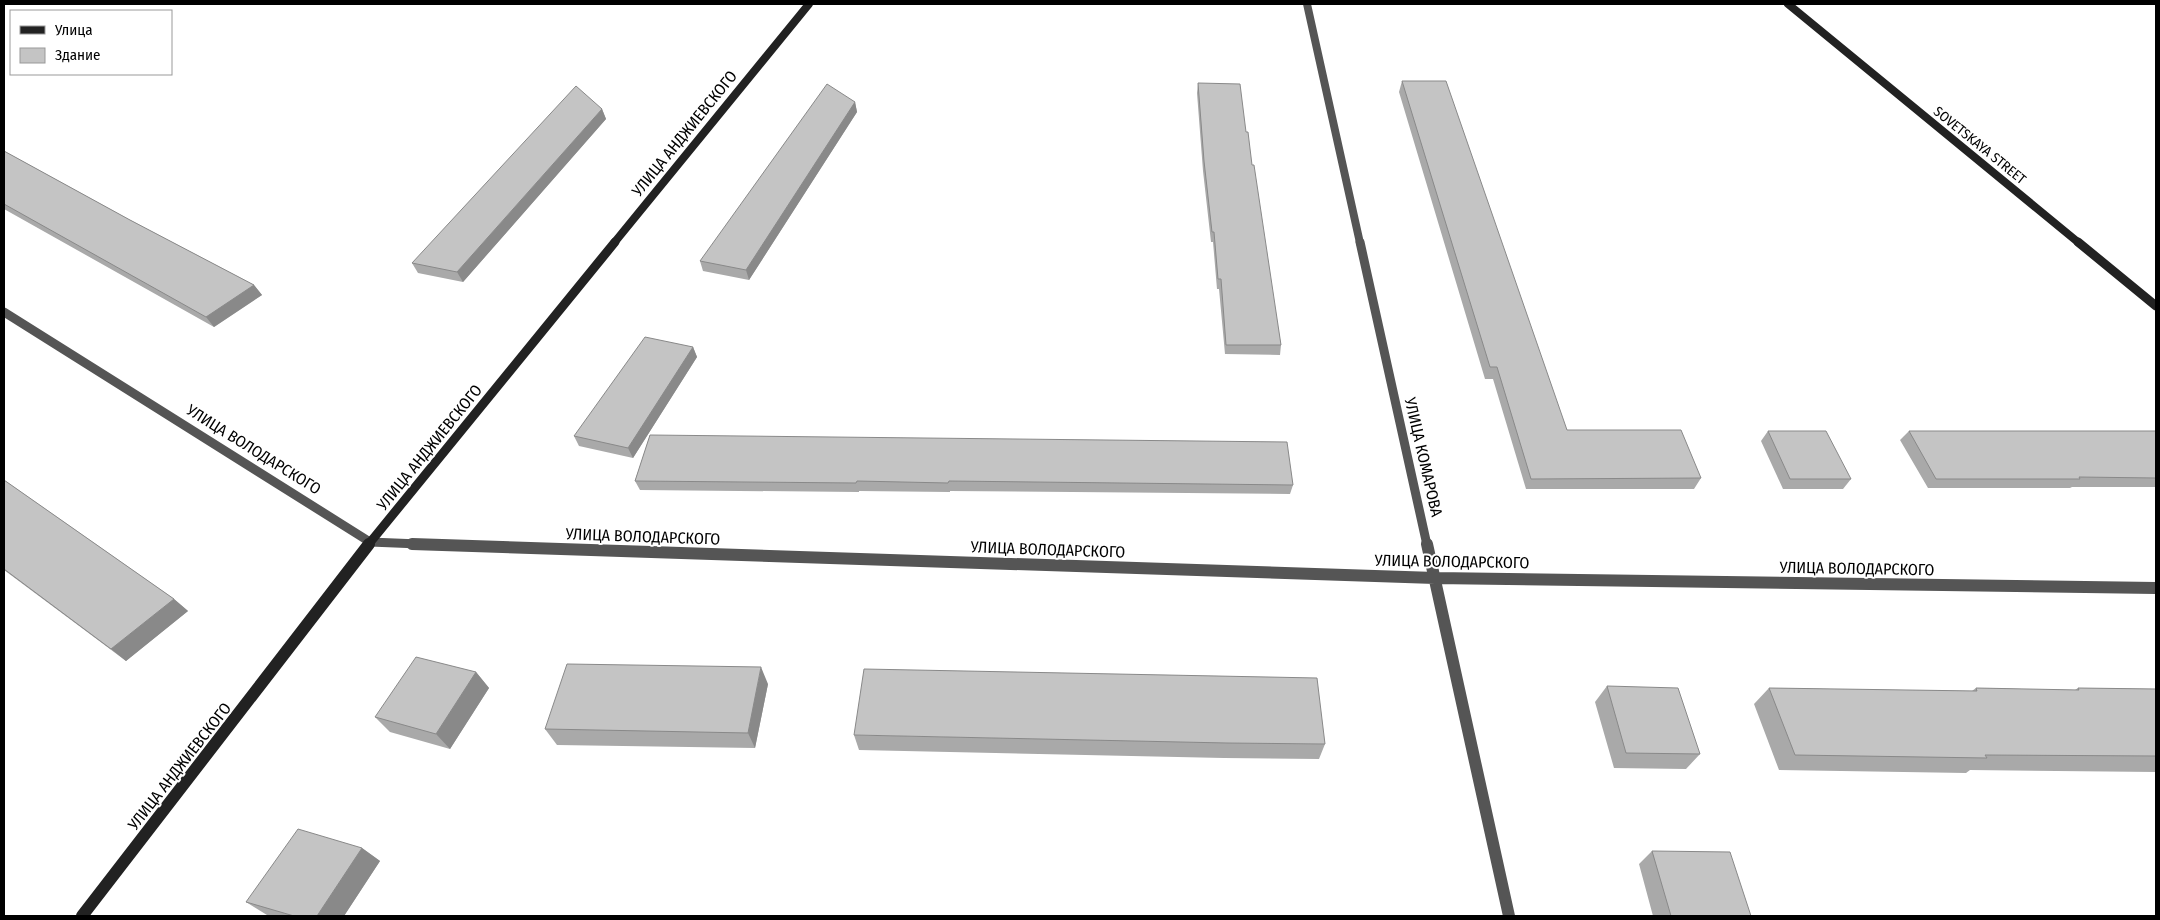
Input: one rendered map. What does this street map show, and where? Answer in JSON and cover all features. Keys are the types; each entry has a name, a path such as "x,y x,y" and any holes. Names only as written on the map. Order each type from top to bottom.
{"street":[{"name":"УЛИЦА АНДЖИЕВСКОГО","path":"82,916 370,542 809,4"},
{"name":"УЛИЦА КОМАРОВА","path":"1307,4 1509,916"},
{"name":"SOVETSKAYA STREET","path":"1788,4 2156,306"},
{"name":"УЛИЦА ВОЛОДАРСКОГО","path":"4,312 370,542 1435,578 2156,588"}],"building":[{"path":"1402,81 1446,81 1567,430 1681,430 1701,478 1531,479 1497,367 1490,367"},
{"path":"1198,83 1240,84 1246,132 1248,132 1252,165 1254,165 1281,345 1226,345 1221,279 1218,279 1214,232 1212,232 1204,161"},
{"path":"827,84 855,102 746,270 700,261"},
{"path":"576,86 602,109 457,272 412,263"},
{"path":"4,151 254,285 206,317 4,204"},
{"path":"645,337 693,347 628,448 574,436"},
{"path":"1768,431 1826,431 1851,479 1790,479"},
{"path":"1909,431 2156,431 2156,478 1936,479"},
{"path":"650,435 1287,442 1293,485 949,481 948,483 857,481 856,483 635,481"},
{"path":"4,480 174,599 111,649 4,569"},
{"path":"416,657 476,672 436,734 375,717"},
{"path":"567,664 761,667 748,733 545,729"},
{"path":"864,669 1317,678 1325,744 854,735"},
{"path":"1607,686 1678,688 1700,754 1626,753"},
{"path":"1769,688 1977,691 1976,688 2156,689 2156,756 1985,755 1987,758 1795,755"},
{"path":"298,829 362,848 317,916 294,916 246,902"},
{"path":"1652,851 1730,852 1751,916 1671,916"}]}
